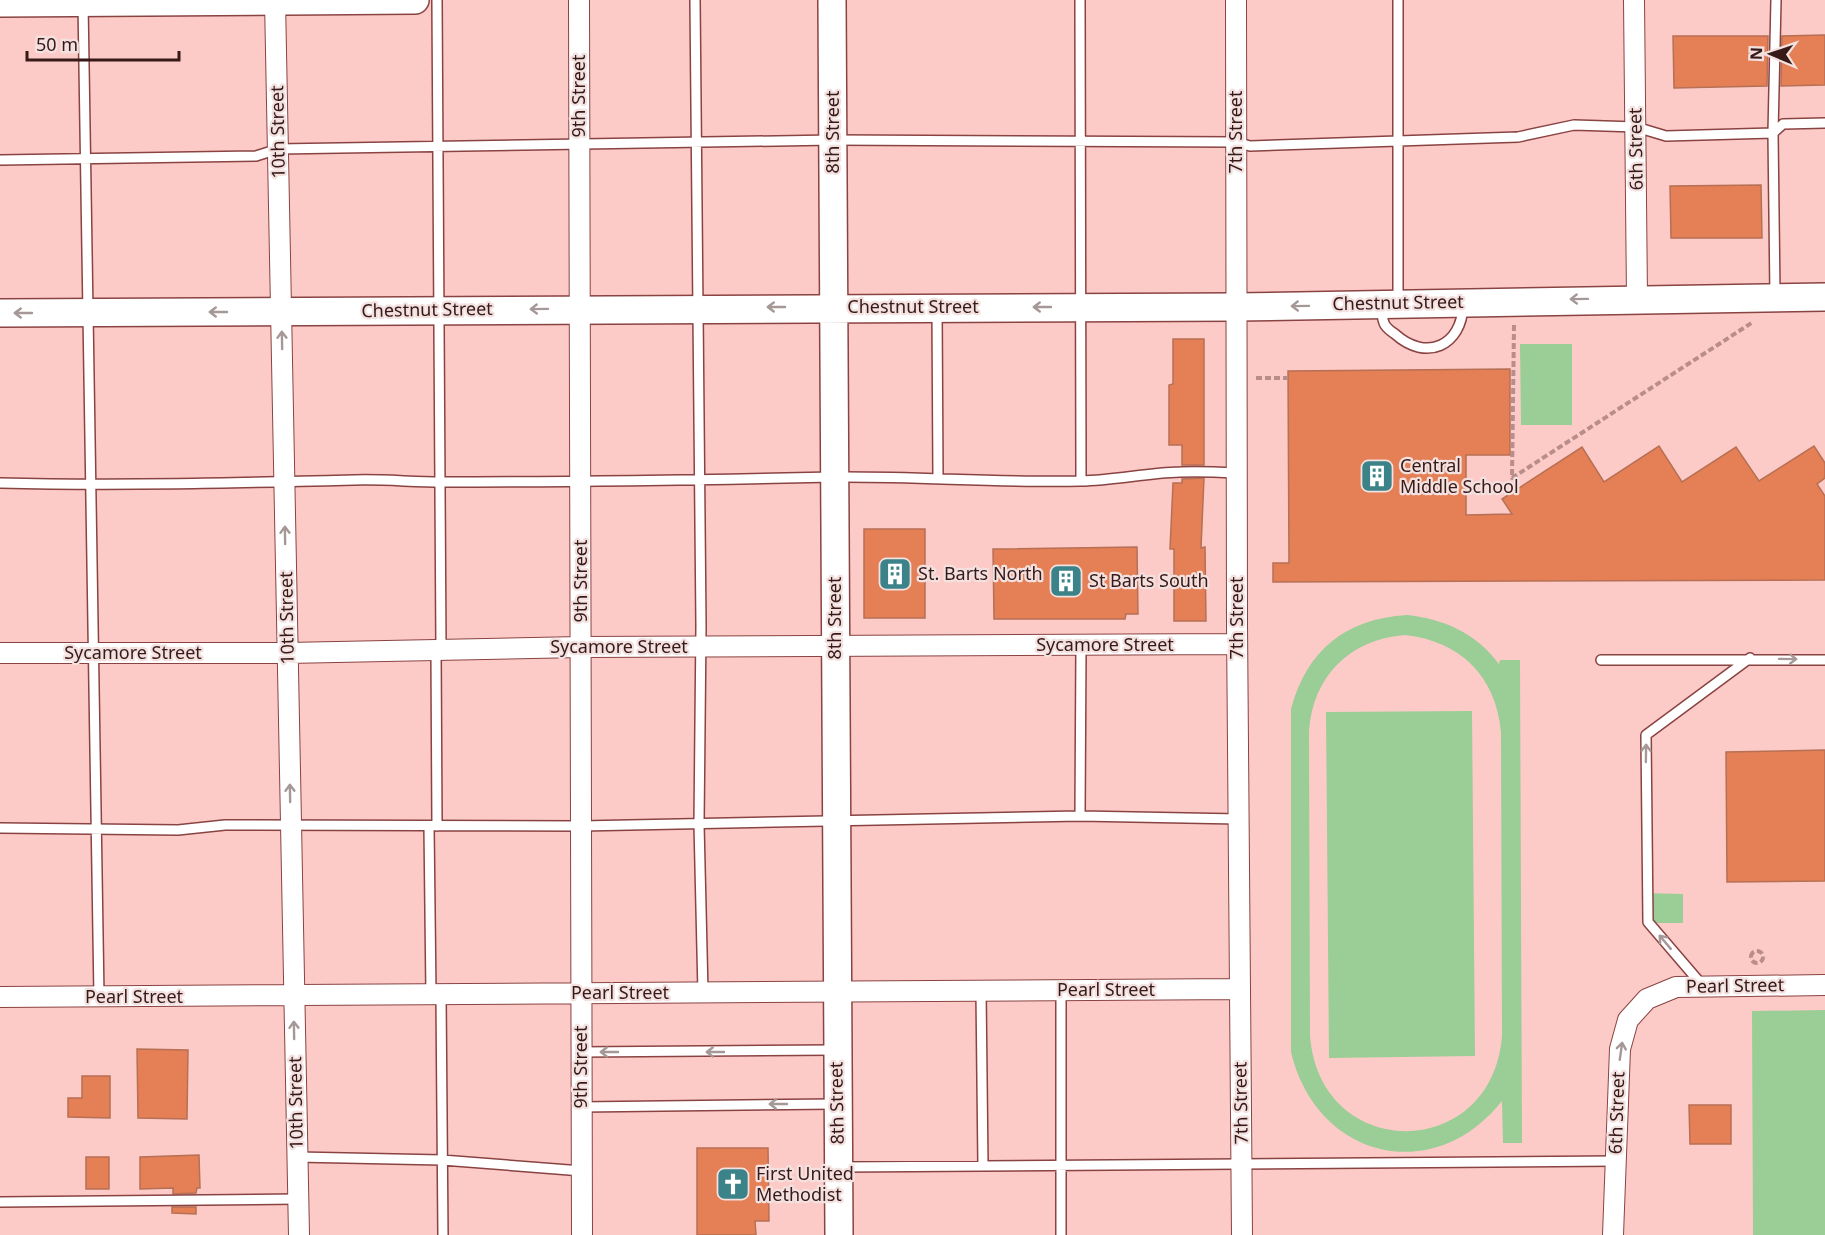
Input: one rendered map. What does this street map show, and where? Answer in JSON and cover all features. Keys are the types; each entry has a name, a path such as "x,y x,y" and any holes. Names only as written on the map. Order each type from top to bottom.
{"street":[{"path":"0,3 415,0"},
{"name":"9th Street","path":"579,0 582,1235"},
{"name":"8th Street","path":"832,0 839,1235"},
{"name":"7th Street","path":"1236,0 1236,473 1242,1235"},
{"name":"6th Street","path":"1634,0 1637,298"},
{"name":"10th Street","path":"275,1 299,1235"},
{"name":"Chestnut Street","path":"0,313 834,307 1236,307 1637,298 1825,297"},
{"name":"Sycamore Street","path":"0,653 287,653 581,647 1237,644"},
{"name":"Pearl Street","path":"1647,999 1676,987 1825,985"},
{"name":"Pearl Street","path":"0,997 1240,989"},
{"name":"6th Street","path":"1613,1235 1620,1049 1628,1020 1647,999"}],"lane":[{"path":"437,0 439,650 433,826 443,1235"},
{"path":"695,0 701,646 699,824 702,993"},
{"path":"1080,0 1081,481"},
{"path":"1398,0 1397,143 1390,304 1384,324 1402,340 1419,349 1435,349 1454,335 1463,319 1463,302"},
{"path":"1775,297 1773,133 1776,0"},
{"path":"83,1 86,313 95,653 99,997"},
{"path":"0,160 256,156 278,149 833,140 1236,142 1250,146 1397,143 1518,137 1574,125 1636,127 1666,136 1773,133 1783,124 1825,123"},
{"path":"937,307 938,479"},
{"path":"0,483 91,486 146,482 196,485 242,481 284,483 357,479 438,482 835,477 1081,481 1180,472 1236,473"},
{"path":"1080,816 1081,645"},
{"path":"1703,986 1648,922 1646,735 1750,658"},
{"path":"1601,660 1750,658 1825,660"},
{"path":"0,828 178,830 225,825 580,826 1080,816 1239,819"},
{"path":"981,991 982,1166"},
{"path":"1061,991 1059,1166 1061,1235"},
{"path":"581,1052 837,1050"},
{"path":"581,1107 837,1104"},
{"path":"297,1157 442,1160 582,1171"},
{"path":"838,1167 1616,1161"},
{"path":"0,1202 298,1199"}],"path":[{"path":"1514,325 1512,478 1754,322"},
{"path":"1256,378 1288,378"}],"green space":[{"path":"1520,344 1572,344 1572,425 1521,425"},
{"path":"1407,615 1434,620 1470,636 1499,664 1500,660 1520,660 1522,1143 1503,1143 1502,1101 1474,1128 1443,1145 1412,1152 1380,1149 1351,1137 1325,1117 1304,1088 1291,1052 1291,709 1298,688 1318,654 1347,631 1385,618","holes":["1405,635 1442,645 1472,665 1492,694 1498,712 1501,732 1502,1036 1491,1078 1469,1107 1439,1125 1406,1131 1372,1125 1342,1107 1320,1077 1310,1035 1309,731 1318,693 1338,664 1367,644 1385,638"]},
{"path":"1472,711 1475,1056 1329,1058 1326,712"},
{"path":"1642,893 1683,894 1683,923 1642,923"},
{"path":"1825,1010 1825,1235 1753,1235 1752,1011"}],"building":[{"path":"1825,35 1825,85 1781,86 1782,36"},
{"path":"1673,36 1768,36 1767,86 1674,88"},
{"path":"1761,185 1762,238 1671,238 1670,186"},
{"path":"1173,339 1204,339 1204,465 1182,465 1182,445 1169,445 1169,385 1173,384"},
{"name":"Central Middle School","path":"1510,369 1510,455 1466,455 1466,515 1512,514 1502,499 1582,447 1604,482 1659,446 1682,482 1736,447 1759,481 1814,446 1825,463 1825,478 1817,484 1825,496 1825,580 1273,582 1273,563 1289,563 1288,371"},
{"path":"1204,478 1201,548 1205,547 1206,621 1174,621 1174,549 1170,549 1173,483 1182,483 1182,479"},
{"name":"St. Barts North","path":"864,529 925,529 925,618 864,618"},
{"name":"St Barts South","path":"1137,547 1138,614 1126,614 1125,619 994,619 993,549"},
{"path":"1825,750 1825,881 1727,882 1726,752"},
{"path":"137,1049 188,1050 187,1119 138,1118"},
{"path":"82,1076 110,1076 110,1118 68,1117 68,1098 82,1098"},
{"path":"1689,1105 1731,1105 1731,1144 1690,1144"},
{"name":"First United Methodist","path":"697,1148 768,1148 769,1221 755,1221 756,1235 697,1235"},
{"path":"199,1155 200,1188 197,1188 196,1193 173,1194 173,1188 140,1189 140,1157"},
{"path":"86,1157 109,1157 109,1189 86,1189"},
{"path":"172,1207 196,1207 196,1214 172,1213"}],"place":[{"name":"Central Middle School","path":"1377,476"},
{"name":"St. Barts North","path":"895,574"},
{"name":"St Barts South","path":"1066,581"},
{"name":"First United Methodist","path":"733,1184"}]}
